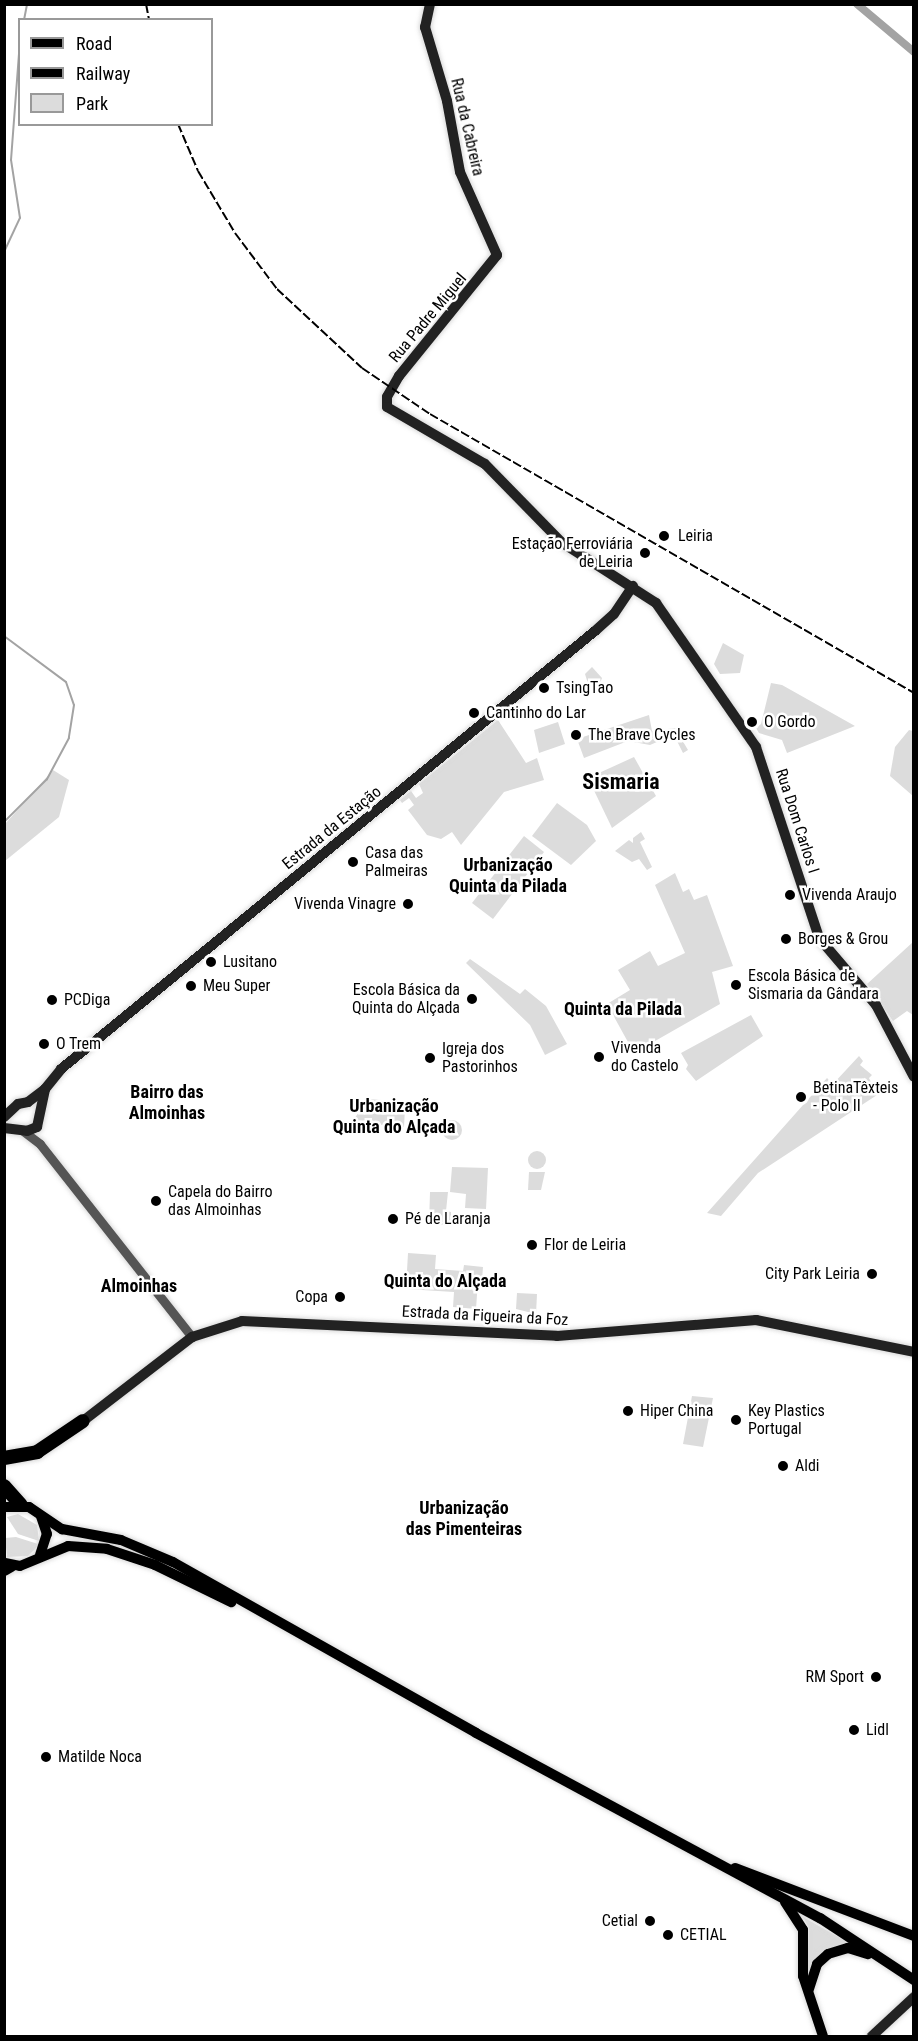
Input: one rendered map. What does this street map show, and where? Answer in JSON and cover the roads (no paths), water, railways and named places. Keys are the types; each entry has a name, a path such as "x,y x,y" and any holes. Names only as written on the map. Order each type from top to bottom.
{"highway":[{"path":"4,1458 37,1452 83,1421"},
{"path":"4,1486 21,1505"}],"main road":[{"name":"Rua da Cabreira","path":"430,4 425,27 447,101 459,165 497,252"},
{"name":"Rua Padre Miguel","path":"387,407 387,398 399,376 491,267 497,252"},
{"name":"Rua Dom Carlos I","path":"387,407 485,464 561,542 633,586 656,603 756,747 819,938 876,1005 914,1077"},
{"name":"Estrada da Estação","path":"20,1130 8,1114 18,1104 28,1102 45,1089 61,1069 595,632 614,614 633,586"},
{"name":"Estrada da Estação","path":"37,1127 45,1089"},
{"path":"28,1102 39,1109"},
{"path":"4,1128 20,1130 37,1127"},
{"name":"Estrada da Figueira da Foz","path":"83,1421 192,1337 242,1321 557,1336 756,1320 914,1352"},
{"path":"4,1507 21,1505 71,1532 121,1540 149,1550 256,1612 781,1897 884,1959 912,1979"},
{"path":"40,1555 47,1534 41,1517"},
{"path":"7,1566 29,1563 40,1555 68,1546 116,1551 256,1612"},
{"path":"726,1867 747,1870 914,1936"},
{"path":"781,1897 803,1930 803,1976 823,2037"},
{"path":"809,1989 817,1964 832,1952 853,1949 884,1959"},
{"path":"872,2037 914,1997"}],"street":[{"path":"37,1127 40,1144"},
{"path":"20,1130 40,1144 192,1337"}],"waterway":[{"path":"24,18 27,4"},
{"path":"857,4 914,52"},
{"path":"4,252 20,218 11,160 18,67"},
{"path":"4,636 66,682 74,705 69,738 47,779 4,822"}],"railway":[{"path":"146,4 149,18"},
{"path":"179,126 198,171 235,233 277,289 362,368 430,414 914,693"}],"place":[{"name":"Leiria","path":"664,536"},
{"name":"Estação Ferroviária de Leiria","path":"645,553"},
{"name":"TsingTao","path":"544,688"},
{"name":"Cantinho do Lar","path":"474,713"},
{"name":"O Gordo","path":"752,722"},
{"name":"The Brave Cycles","path":"576,735"},
{"name":"Casa das Palmeiras","path":"353,862"},
{"name":"Vivenda Araujo","path":"790,895"},
{"name":"Vivenda Vinagre","path":"408,904"},
{"name":"Borges & Grou","path":"786,939"},
{"name":"Lusitano","path":"211,962"},
{"name":"Escola Básica de Sismaria da Gândara","path":"736,985"},
{"name":"Meu Super","path":"191,986"},
{"name":"Escola Básica da Quinta do Alçada","path":"472,999"},
{"name":"PCDiga","path":"52,1000"},
{"name":"O Trem","path":"44,1044"},
{"name":"Vivenda do Castelo","path":"599,1057"},
{"name":"Igreja dos Pastorinhos","path":"430,1058"},
{"name":"BetinaTêxteis - Polo II","path":"801,1097"},
{"name":"Capela do Bairro das Almoinhas","path":"156,1201"},
{"name":"Pé de Laranja","path":"393,1219"},
{"name":"Flor de Leiria","path":"532,1245"},
{"name":"City Park Leiria","path":"872,1274"},
{"name":"Copa","path":"340,1297"},
{"name":"Hiper China","path":"628,1411"},
{"name":"Key Plastics Portugal","path":"736,1420"},
{"name":"Aldi","path":"783,1466"},
{"name":"RM Sport","path":"876,1677"},
{"name":"Lidl","path":"854,1730"},
{"name":"Matilde Noca","path":"46,1757"},
{"name":"Cetial","path":"650,1921"},
{"name":"CETIAL","path":"668,1935"}],"district":[{"name":"Sismaria","path":"621,782"},
{"name":"Urbanização Quinta da Pilada","path":"508,876"},
{"name":"Quinta da Pilada","path":"623,1009"},
{"name":"Bairro das Almoinhas","path":"167,1103"},
{"name":"Urbanização Quinta do Alçada","path":"394,1117"},
{"name":"Quinta do Alçada","path":"445,1281"},
{"name":"Almoinhas","path":"139,1286"},
{"name":"Urbanização das Pimenteiras","path":"464,1519"}]}
